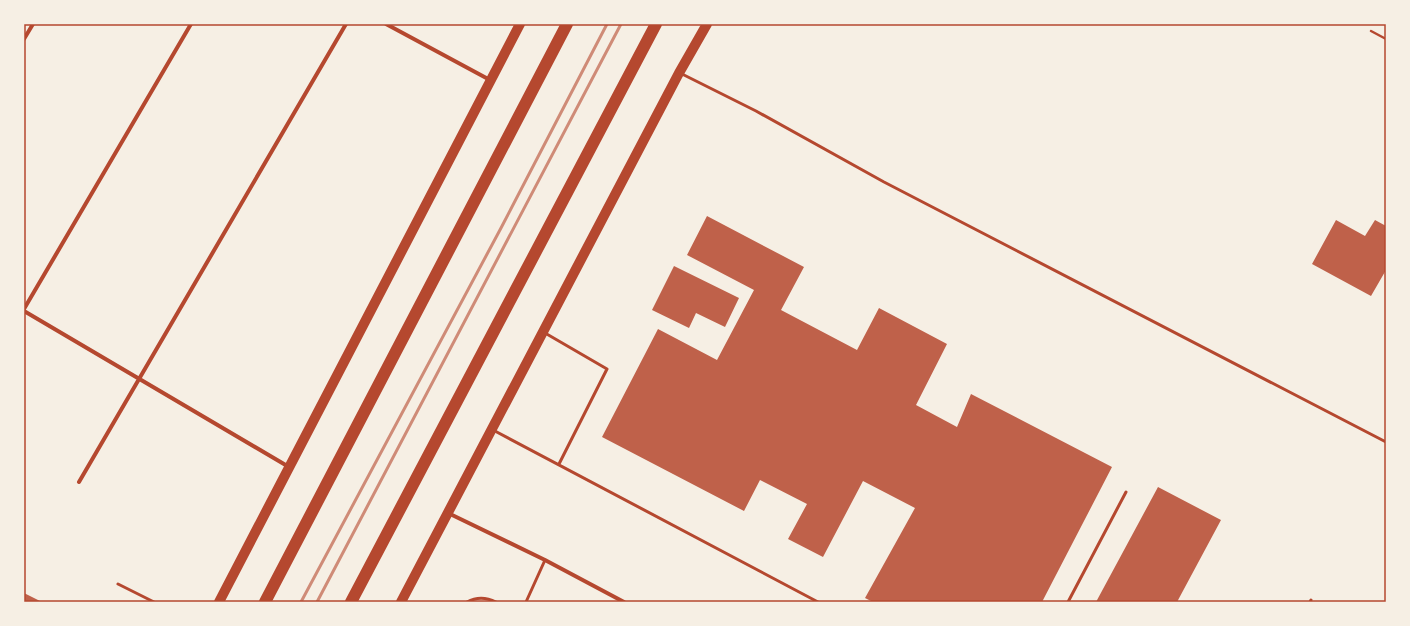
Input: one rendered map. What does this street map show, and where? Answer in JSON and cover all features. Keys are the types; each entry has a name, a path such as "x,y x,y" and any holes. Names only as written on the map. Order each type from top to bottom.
{"highway":[{"path":"265,602 568,24"},
{"path":"351,602 656,24"}],"main road":[{"path":"219,602 520,24"},
{"path":"401,602 679,73 707,24"}],"street":[{"path":"24,39 33,24"},
{"path":"191,24 24,310 289,467"},
{"path":"79,482 346,24"},
{"path":"386,24 492,80"},
{"path":"447,512 545,560 624,602"}],"lane":[{"path":"679,73 756,111 884,182 1386,442"},
{"path":"543,333 606,369 559,464"},
{"path":"492,429 818,602"},
{"path":"1068,602 1126,492"},
{"path":"526,602 545,560"},
{"path":"118,584 154,602"},
{"path":"467,602 474,598 490,599 496,602"}],"path":[{"path":"1371,31 1386,39"}],"building":[{"path":"707,216 804,267 781,310 857,350 879,308 947,344 916,405 957,427 971,394 1112,467 1042,602 873,602 865,598 915,508 863,481 823,557 788,539 807,504 760,480 744,511 602,437 658,329 717,360 754,290 687,255"},
{"path":"1336,220 1365,236 1375,220 1386,226 1386,270 1371,296 1312,264"},
{"path":"674,266 739,298 725,327 696,313 689,328 652,310"},
{"path":"1158,487 1221,520 1177,602 1096,602"},
{"path":"24,593 42,602 24,602"}],"railway":[{"path":"301,602 501,228 607,24"},
{"path":"317,602 621,24"}]}
